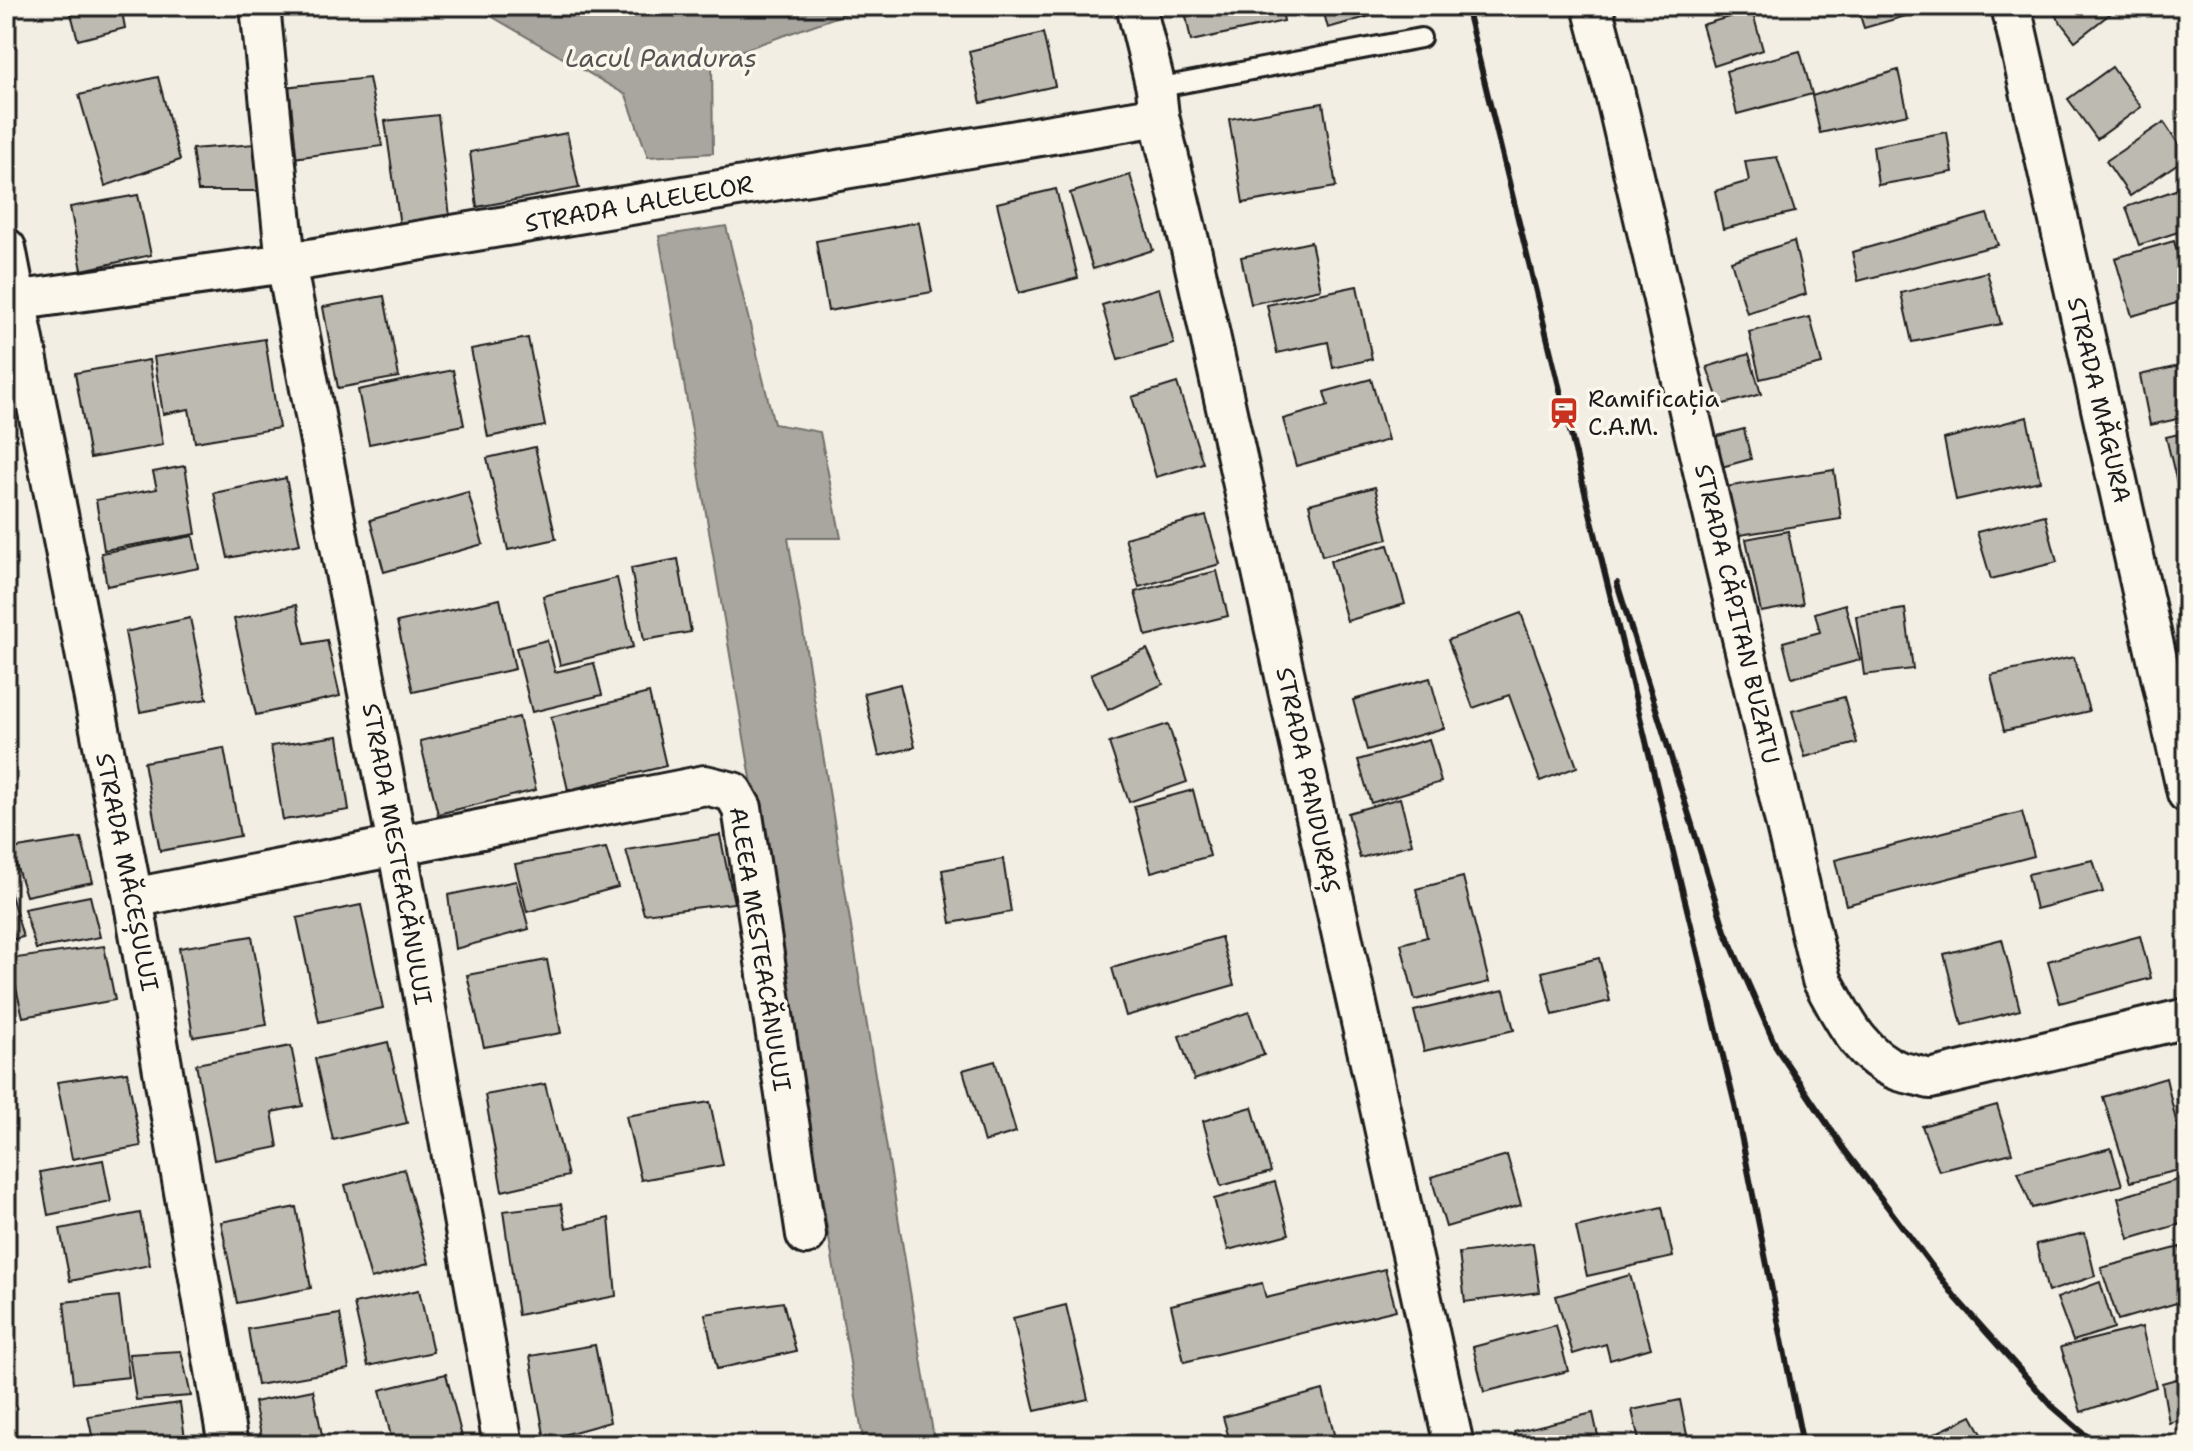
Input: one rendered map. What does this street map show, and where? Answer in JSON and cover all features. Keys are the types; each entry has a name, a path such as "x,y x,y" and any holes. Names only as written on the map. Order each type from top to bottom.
{"street":[{"name":"STRADA MESTEACĂNULUI","path":"260,6 286,263 397,845 503,1445"},
{"path":"1136,6 1158,102"},
{"name":"STRADA CĂPITAN BUZATU","path":"1592,6 1822,980 1850,1029 1870,1054 1897,1070 1930,1079 2187,1018"},
{"name":"STRADA MĂGURA","path":"2011,6 2187,793"},
{"name":"STRADA LALELELOR","path":"11,301 286,263 1158,102"},
{"name":"STRADA PANDURAȘ","path":"1158,102 1454,1445"},
{"name":"STRADA MĂCEȘULUI","path":"6,248 11,301 133,898 228,1445"},
{"name":"ALEEA MESTEACĂNULUI","path":"133,898 705,785 733,792 742,808 806,1235"}],"lane":[{"path":"1158,102 1421,38"}],"water":[{"name":"Lacul Panduraș","path":"474,6 867,6 712,61 713,153 648,157 626,95"},
{"path":"726,226 774,424 820,432 841,538 788,538 935,1445 864,1445 659,236"}],"building":[{"path":"69,6 121,6 125,28 78,40"},
{"path":"1184,6 1281,6 1284,21 1191,41"},
{"path":"1322,6 1375,6 1377,14 1328,28"},
{"path":"1857,6 1940,6 1864,28"},
{"path":"2059,6 2120,6 2075,41 2052,11"},
{"path":"1752,10 1763,50 1714,66 1702,25"},
{"path":"1043,33 1055,86 981,103 969,51"},
{"path":"1800,51 1812,94 1737,114 1726,71"},
{"path":"2112,67 2141,107 2097,139 2068,99"},
{"path":"1898,70 1908,114 1820,133 1812,96"},
{"path":"158,77 180,160 105,186 79,95"},
{"path":"369,78 382,146 293,158 284,87"},
{"path":"1323,103 1336,187 1243,203 1229,119"},
{"path":"438,115 450,217 400,226 385,121"},
{"path":"2164,122 2187,157 2130,196 2106,161"},
{"path":"1947,132 1953,172 1878,185 1873,146"},
{"path":"567,133 579,188 477,207 470,152"},
{"path":"255,144 262,191 198,191 192,149"},
{"path":"1777,157 1795,212 1723,229 1715,191 1749,181 1745,161"},
{"path":"1130,175 1153,250 1093,269 1070,193"},
{"path":"2187,186 2187,229 2139,245 2126,207"},
{"path":"1056,189 1078,278 1019,293 997,203"},
{"path":"138,195 151,255 82,270 70,207"},
{"path":"1987,214 1998,245 1858,281 1852,252"},
{"path":"919,222 932,292 828,311 816,241"},
{"path":"1794,241 1806,294 1747,313 1731,261"},
{"path":"2174,241 2187,286 2187,300 2132,316 2115,258"},
{"path":"1311,242 1321,289 1251,304 1241,257"},
{"path":"1987,272 2001,324 1912,342 1901,293"},
{"path":"1357,286 1372,359 1333,368 1328,342 1277,353 1267,305"},
{"path":"1159,288 1174,344 1118,360 1102,305"},
{"path":"384,296 399,377 338,388 323,307"},
{"path":"1810,317 1822,364 1760,379 1749,332"},
{"path":"528,338 545,426 488,437 471,349"},
{"path":"265,339 279,428 195,442 189,409 163,414 154,357"},
{"path":"1749,354 1761,394 1720,405 1707,367"},
{"path":"149,360 163,445 90,458 75,373"},
{"path":"2187,364 2187,417 2150,425 2140,375"},
{"path":"453,370 464,425 369,444 358,390"},
{"path":"1371,379 1388,440 1296,466 1283,419 1328,406 1324,392"},
{"path":"1177,383 1203,463 1156,477 1132,397"},
{"path":"2027,417 2040,481 1956,500 1944,439"},
{"path":"1744,429 1751,459 1714,469 1706,439"},
{"path":"2187,432 2187,485 2178,487 2166,437"},
{"path":"535,447 556,539 508,550 487,458"},
{"path":"185,466 196,534 104,550 96,500 157,489 153,472"},
{"path":"1834,470 1841,519 1733,536 1725,487"},
{"path":"286,478 300,544 228,558 214,493"},
{"path":"1375,487 1388,539 1322,556 1309,504"},
{"path":"468,492 483,544 384,572 370,520"},
{"path":"2187,493 2187,531 2177,496"},
{"path":"2045,515 2057,562 1991,579 1977,532"},
{"path":"1206,516 1220,564 1139,587 1125,538"},
{"path":"1788,531 1803,604 1761,612 1746,539"},
{"path":"193,536 199,568 107,586 101,553"},
{"path":"1388,545 1405,604 1347,621 1330,561"},
{"path":"678,559 691,632 644,640 631,568"},
{"path":"2187,570 2187,611 2186,611 2176,572"},
{"path":"1217,571 1228,616 1146,636 1135,592"},
{"path":"617,578 633,647 560,665 543,596"},
{"path":"500,599 515,669 413,692 397,622"},
{"path":"1845,604 1860,660 1792,678 1783,642 1820,632 1815,613"},
{"path":"296,605 305,644 327,640 340,696 256,715 234,619"},
{"path":"1905,609 1913,669 1864,675 1856,616"},
{"path":"1521,613 1577,767 1540,781 1509,695 1473,708 1448,640"},
{"path":"190,618 207,699 140,712 125,632"},
{"path":"547,640 555,672 594,663 602,695 532,712 516,648"},
{"path":"1147,649 1163,684 1108,710 1091,674"},
{"path":"2074,657 2089,711 2004,731 1991,675"},
{"path":"1430,678 1444,728 1367,750 1353,700"},
{"path":"900,684 915,747 879,756 864,693"},
{"path":"649,693 666,766 568,790 551,717"},
{"path":"1844,697 1857,743 1805,757 1792,711"},
{"path":"519,717 536,790 438,814 420,741"},
{"path":"1168,724 1187,782 1129,802 1109,743"},
{"path":"338,736 349,810 283,820 271,746"},
{"path":"1429,739 1441,782 1371,803 1358,760"},
{"path":"224,748 240,836 160,851 144,762"},
{"path":"1193,790 1210,856 1151,872 1134,806"},
{"path":"1400,798 1412,844 1360,858 1348,813"},
{"path":"2022,812 2034,856 1846,905 1835,860"},
{"path":"720,835 734,903 644,914 626,850"},
{"path":"81,838 93,882 26,896 11,849"},
{"path":"606,848 618,887 527,912 515,864"},
{"path":"1003,859 1011,912 951,923 942,870"},
{"path":"2093,860 2103,892 2036,909 2028,874"},
{"path":"1463,877 1489,982 1415,1000 1401,944 1427,937 1416,889"},
{"path":"516,881 529,929 455,949 448,895"},
{"path":"6,891 10,891 23,937 6,941"},
{"path":"90,896 100,937 36,949 24,909"},
{"path":"361,905 383,1008 319,1022 297,918"},
{"path":"252,936 267,1025 193,1037 179,948"},
{"path":"2140,936 2151,978 2060,1003 2048,961"},
{"path":"1221,937 1234,985 1126,1016 1112,968"},
{"path":"2002,939 2020,1010 1962,1025 1944,954"},
{"path":"104,946 115,1000 23,1017 9,959"},
{"path":"1599,958 1610,1001 1553,1015 1542,972"},
{"path":"547,960 561,1033 484,1047 467,975"},
{"path":"1504,990 1514,1030 1424,1051 1414,1011"},
{"path":"1249,1012 1264,1055 1194,1080 1179,1036"},
{"path":"388,1042 407,1123 333,1140 315,1059"},
{"path":"291,1046 303,1106 272,1112 278,1147 214,1160 196,1064"},
{"path":"995,1061 1016,1132 984,1142 963,1070"},
{"path":"127,1072 141,1146 72,1159 57,1082"},
{"path":"2166,1078 2187,1168 2130,1182 2103,1097"},
{"path":"545,1084 568,1176 502,1191 485,1095"},
{"path":"710,1102 723,1165 641,1180 626,1116"},
{"path":"1997,1105 2012,1153 1939,1171 1922,1126"},
{"path":"1252,1107 1271,1172 1221,1186 1203,1121"},
{"path":"2111,1148 2122,1185 2032,1208 2018,1172"},
{"path":"1507,1155 1521,1205 1446,1227 1431,1177"},
{"path":"103,1160 111,1202 48,1215 40,1172"},
{"path":"404,1169 429,1263 371,1279 345,1185"},
{"path":"2187,1177 2187,1222 2129,1239 2118,1198"},
{"path":"1275,1182 1289,1234 1228,1250 1214,1199"},
{"path":"561,1204 566,1228 609,1218 616,1296 518,1315 503,1211"},
{"path":"296,1207 311,1288 237,1303 221,1222"},
{"path":"1662,1207 1673,1257 1587,1276 1576,1227"},
{"path":"140,1213 150,1265 70,1281 60,1229"},
{"path":"2085,1233 2095,1276 2048,1292 2036,1244"},
{"path":"1533,1243 1540,1292 1465,1302 1459,1253"},
{"path":"2180,1247 2187,1269 2187,1300 2118,1320 2101,1268"},
{"path":"1385,1269 1396,1310 1184,1362 1171,1305 1262,1283 1266,1298"},
{"path":"1630,1275 1651,1348 1610,1360 1606,1344 1573,1354 1556,1296"},
{"path":"2100,1282 2114,1328 2073,1341 2057,1298"},
{"path":"419,1290 433,1352 368,1366 354,1304"},
{"path":"119,1296 129,1377 73,1383 64,1302"},
{"path":"783,1302 796,1351 717,1369 705,1314"},
{"path":"1066,1305 1088,1399 1035,1411 1013,1318"},
{"path":"340,1314 349,1369 257,1385 248,1329"},
{"path":"1556,1325 1568,1371 1484,1392 1473,1347"},
{"path":"2142,1327 2156,1387 2081,1412 2061,1347"},
{"path":"595,1345 610,1422 545,1440 530,1356"},
{"path":"181,1351 191,1396 136,1400 129,1354"},
{"path":"446,1374 464,1445 393,1445 380,1390"},
{"path":"2187,1376 2187,1417 2169,1423 2162,1383"},
{"path":"313,1390 324,1445 263,1445 254,1402"},
{"path":"1323,1390 1335,1438 1311,1445 1231,1445 1223,1417"},
{"path":"1680,1400 1688,1440 1640,1445 1632,1410"},
{"path":"180,1403 186,1445 94,1445 88,1416"},
{"path":"1593,1413 1600,1445 1517,1445 1514,1432"},
{"path":"1972,1416 1988,1445 1919,1445 1917,1442"}],"railway":[{"path":"1466,6 1735,1105 1803,1445"},
{"path":"1617,583 1725,931 1777,1049 1844,1149 1956,1298 2052,1406 2097,1445"}],"place":[{"name":"Ramificația C.A.M.","path":"1564,413"}]}
